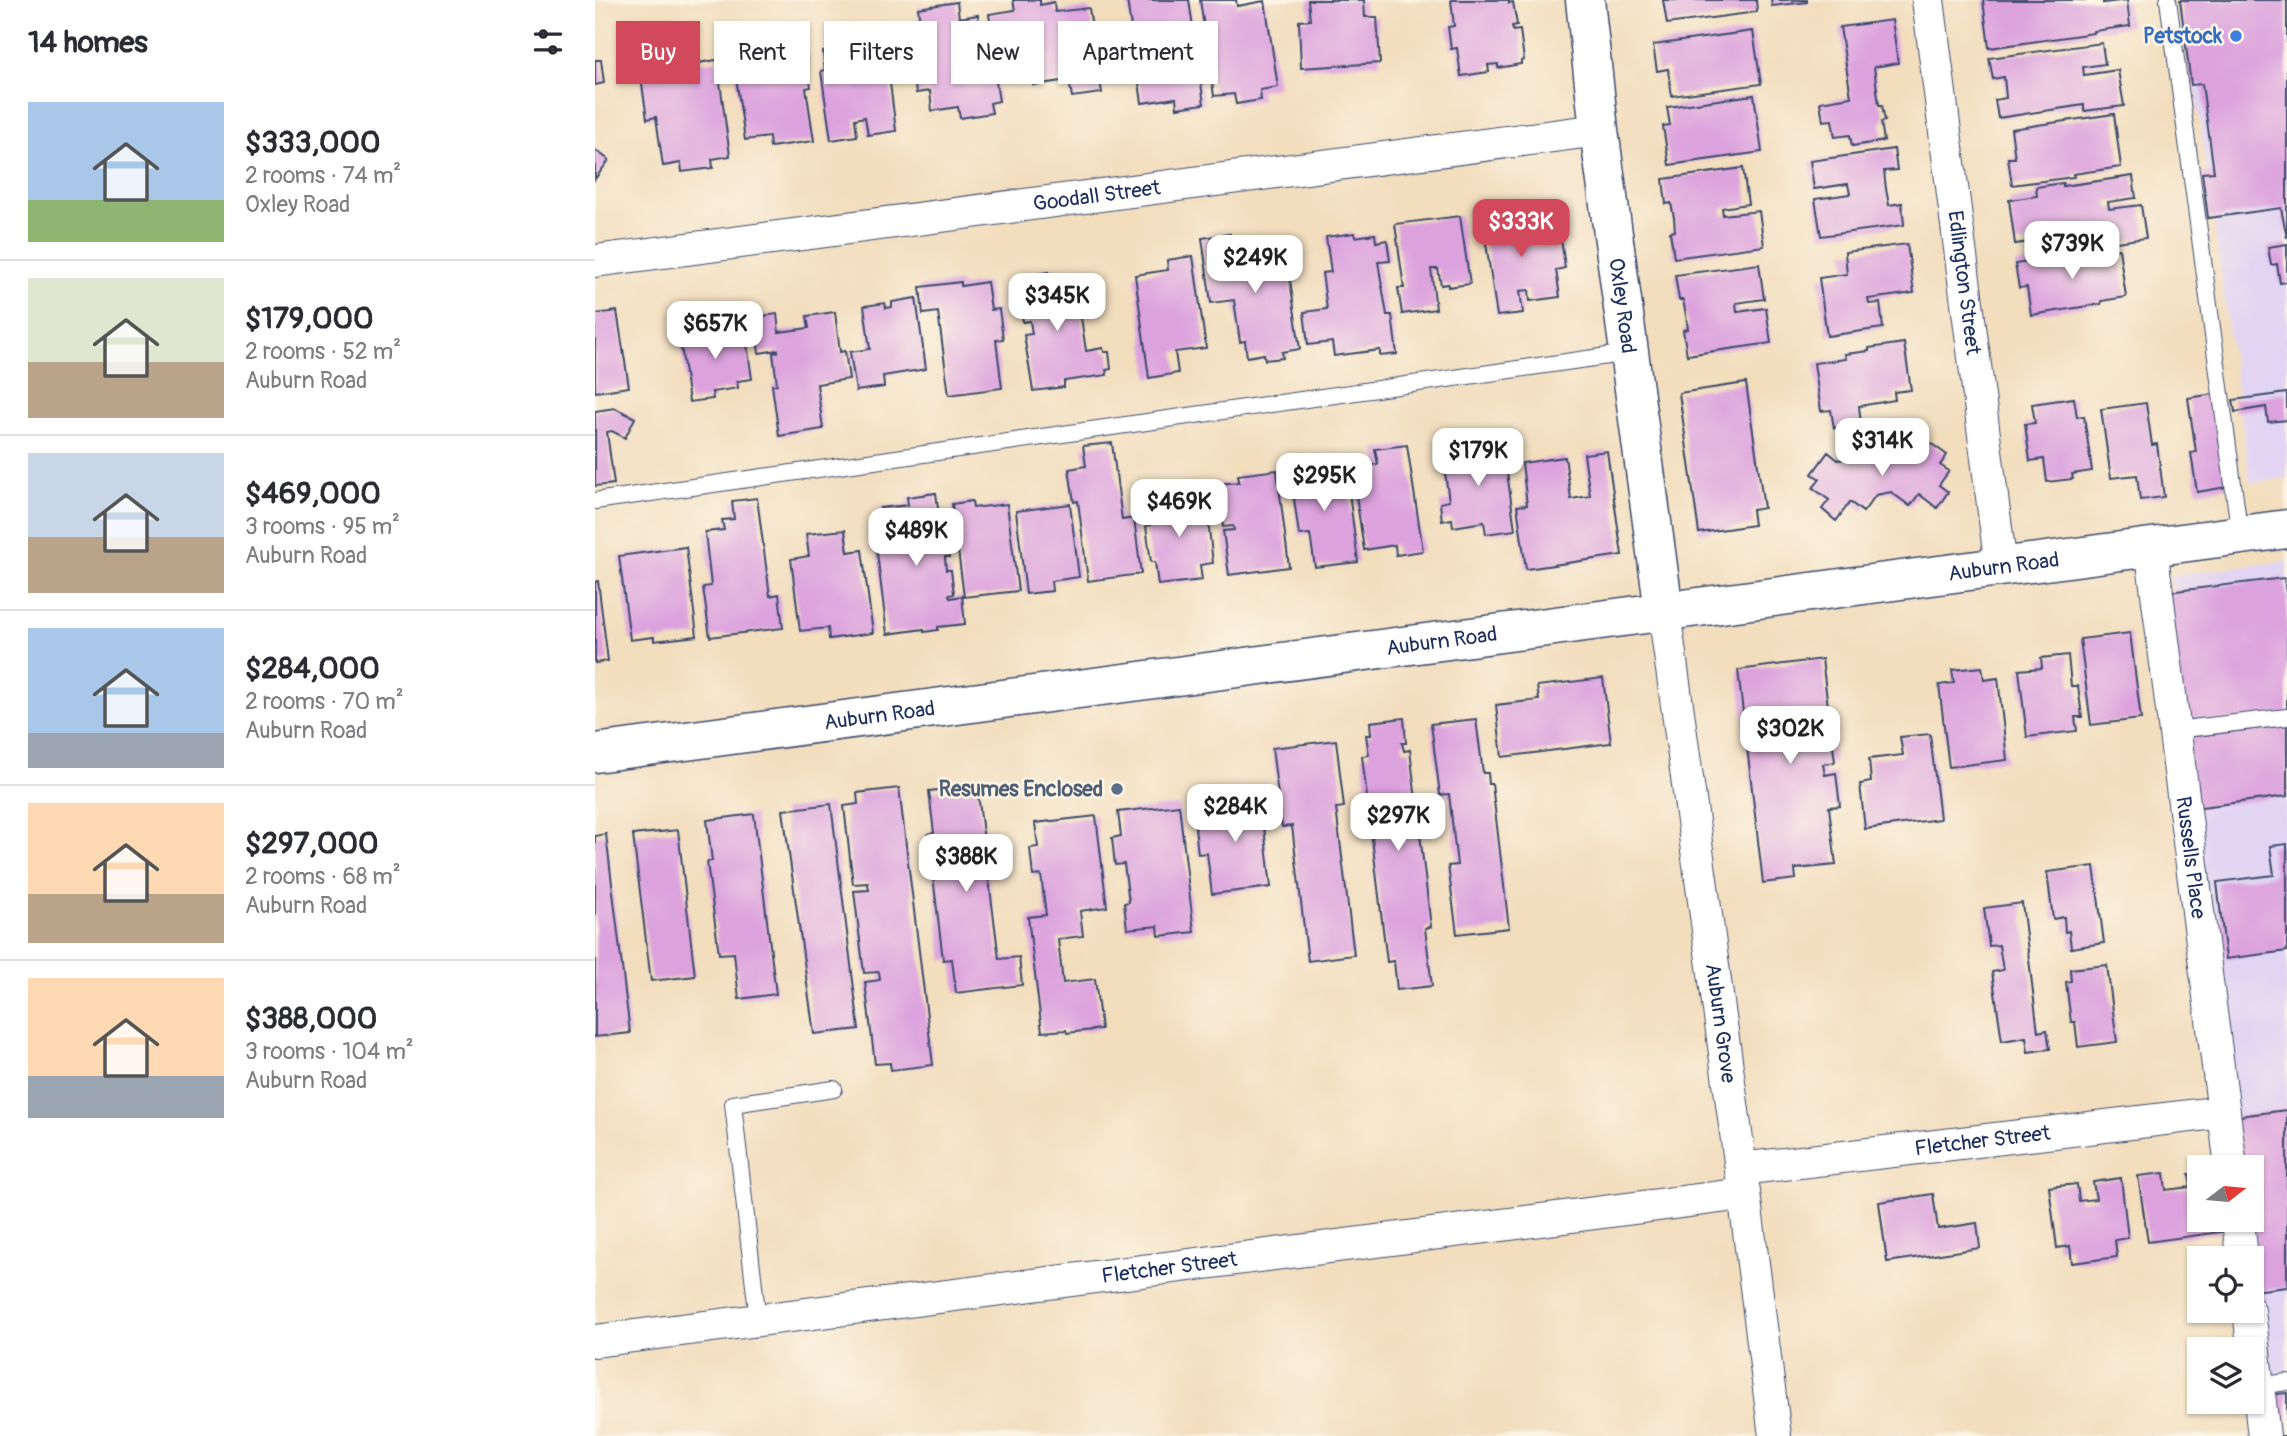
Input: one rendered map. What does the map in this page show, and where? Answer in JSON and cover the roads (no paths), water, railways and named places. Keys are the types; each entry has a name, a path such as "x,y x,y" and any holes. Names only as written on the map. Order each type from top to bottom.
{"main road":[{"name":"Oxley Road","path":"1585,0 1599,130 1664,611"},
{"name":"Auburn Road","path":"595,753 2287,530"}],"street":[{"name":"Edlington Street","path":"1928,0 2001,567"},
{"name":"Goodall Street","path":"595,261 1599,130"},
{"name":"Russells Place","path":"2151,547 2229,1155"},
{"name":"Auburn Grove","path":"1664,611 1743,1182 1775,1436"},
{"name":"Fletcher Street","path":"595,1341 1743,1182 2224,1112"},
{"path":"2253,1323 2272,1384 2264,1436"}],"lane":[{"path":"2168,0 2240,536"},
{"path":"595,501 1629,353"},
{"path":"2175,730 2287,717"},
{"path":"758,1320 733,1104 834,1088"}],"place":[{"name":"Petstock","path":"2236,36"},
{"name":"Resumes Enclosed","path":"1117,789"}]}
